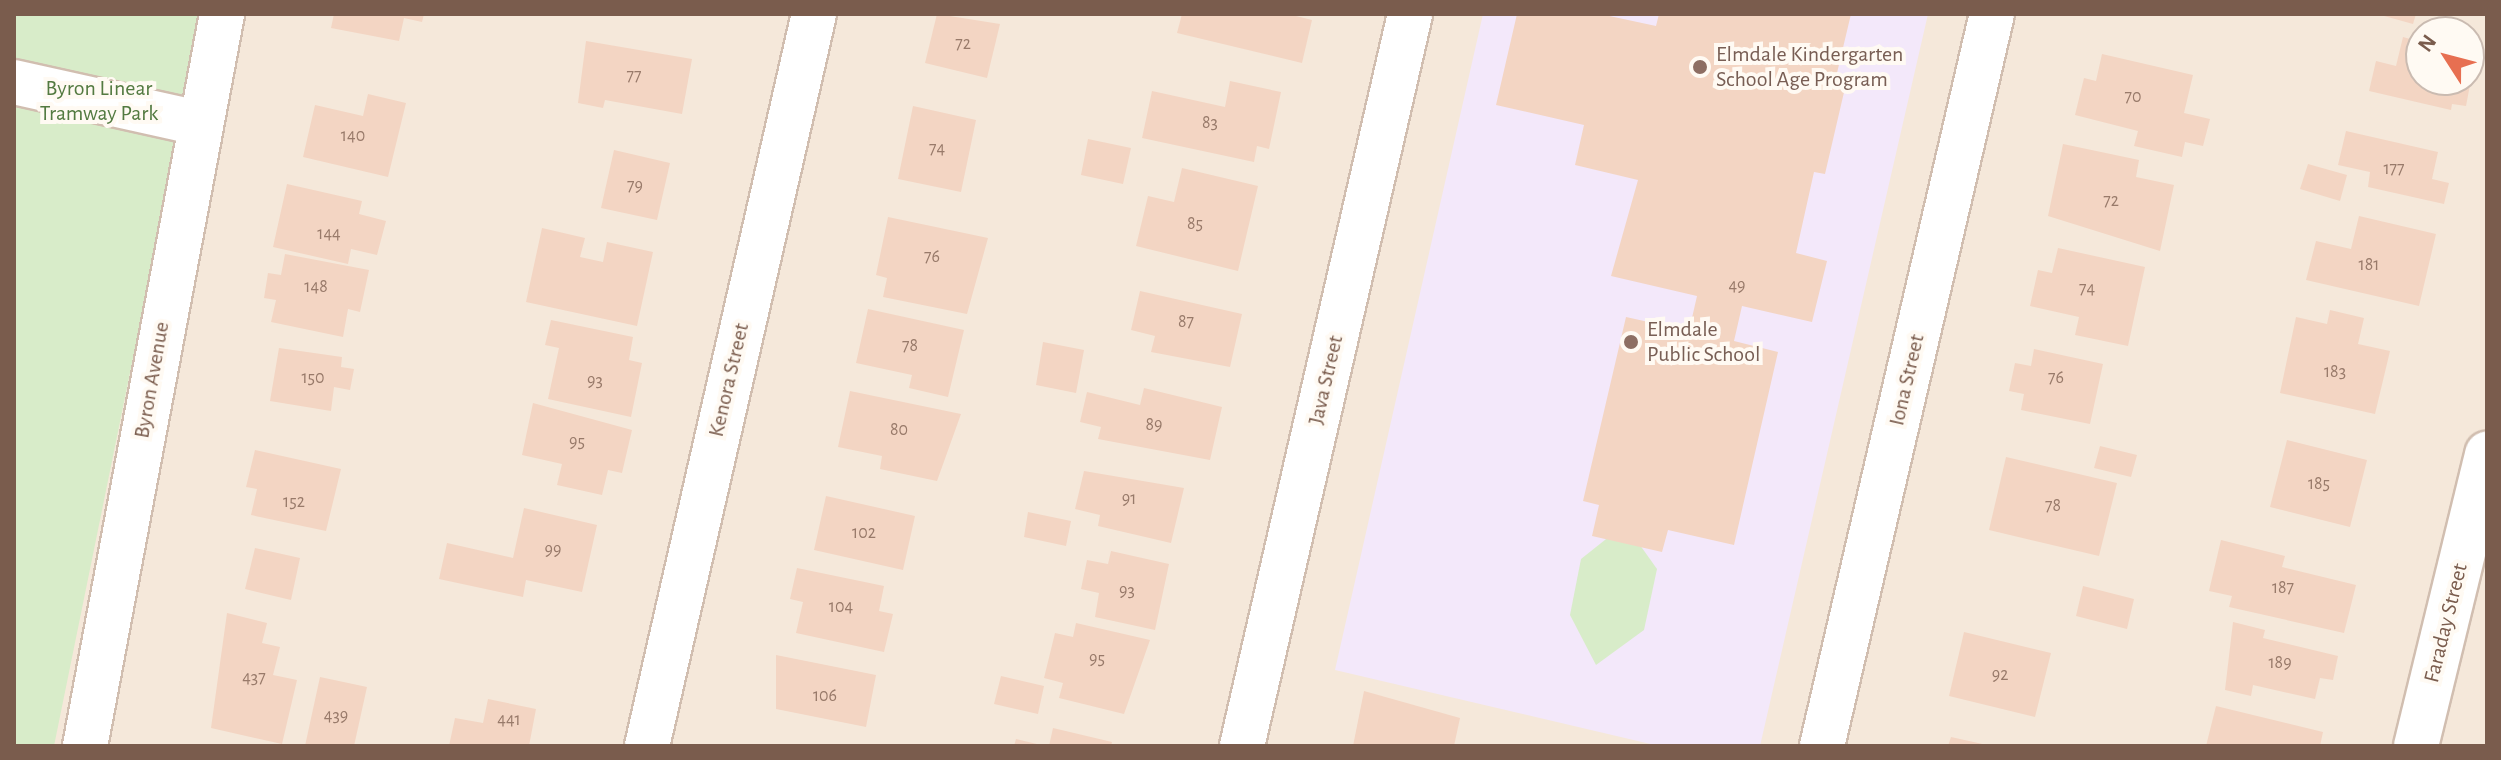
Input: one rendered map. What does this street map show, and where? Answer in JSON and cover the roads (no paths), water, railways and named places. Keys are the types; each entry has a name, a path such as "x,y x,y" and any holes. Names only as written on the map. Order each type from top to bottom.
{"street":[{"name":"Byron Avenue","path":"85,746 199,123 222,14"},
{"name":"Kenora Street","path":"647,746 814,14"},
{"name":"Java Street","path":"1242,746 1410,14"},
{"name":"Iona Street","path":"1822,746 1992,14"},
{"path":"14,82 199,123"},
{"name":"Faraday Street","path":"2416,746 2487,454"}],"place":[{"name":"Elmdale Kindergarten School Age Program","path":"1700,67"},
{"name":"Elmdale Public School","path":"1631,342"}],"park label":[{"name":"Byron Linear Tramway Park","path":"99,100"}]}
